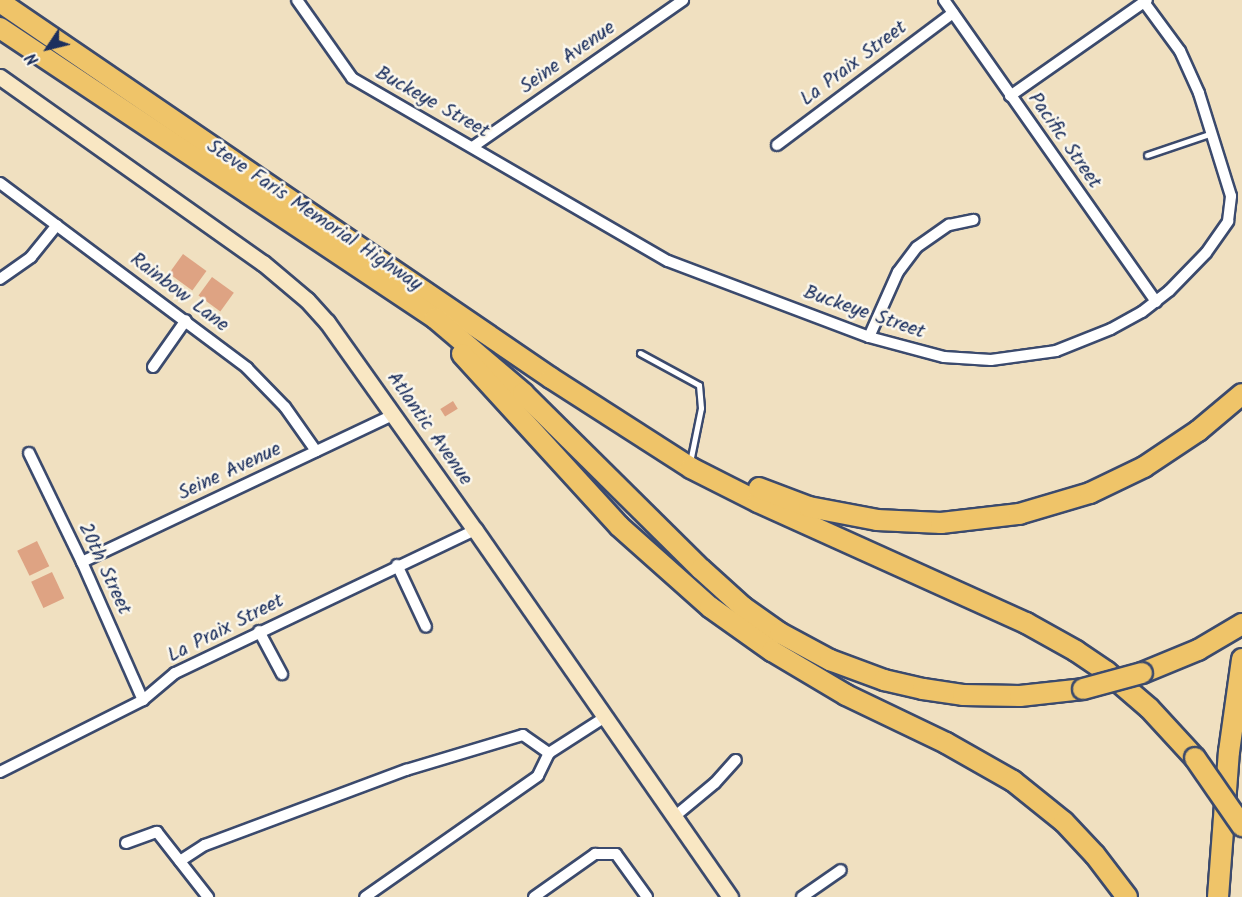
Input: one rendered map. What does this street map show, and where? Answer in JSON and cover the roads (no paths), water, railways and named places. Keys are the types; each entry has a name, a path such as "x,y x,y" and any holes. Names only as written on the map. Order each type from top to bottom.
{"highway":[{"name":"Steve Faris Memorial Highway","path":"0,2 494,339 629,428 690,462"},
{"name":"Steve Faris Memorial Highway","path":"0,28 250,197"},
{"path":"250,197 435,318 571,439 701,569 743,607 780,633 830,660 884,680 923,689 963,695 1020,696 1083,689 1142,673 1198,650 1242,624"},
{"path":"250,197 429,324 478,370 619,526 710,607 772,651 846,695 946,743 1013,781 1064,822 1095,855 1127,897"},
{"path":"690,462 764,491 832,512 920,523 986,520 1052,506 1126,477 1198,431 1242,394"},
{"path":"690,462 758,502 1026,623 1076,651 1107,672 1149,708 1195,758 1242,826"},
{"path":"1218,897 1229,752 1242,659"}],"street":[{"name":"Buckeye Street","path":"297,0 352,78 474,146 668,261 869,337 944,357 1011,358 1045,353 1075,344 1111,329 1156,302 1206,253 1228,221 1231,196 1191,71 1146,1"},
{"name":"Seine Avenue","path":"474,146 683,0"},
{"name":"Pacific Street","path":"944,0 1156,302"},
{"path":"1010,96 1146,1"},
{"name":"La Praix Street","path":"777,145 953,13"},
{"name":"Atlantic Avenue","path":"0,77 285,281 327,322 475,530 730,897"},
{"name":"Rainbow Lane","path":"0,183 186,320 247,368 285,407 316,452"},
{"path":"869,337 898,272 917,247 949,225 973,220"},
{"path":"0,279 31,257 57,225"},
{"path":"153,367 186,320"},
{"name":"Seine Avenue","path":"82,562 393,416"},
{"name":"20th Street","path":"29,453 82,562 143,700"},
{"name":"La Praix Street","path":"0,772 143,700 175,673 475,530"},
{"path":"397,566 426,627"},
{"path":"260,631 282,674"},
{"path":"365,897 538,776 549,753 605,717"},
{"path":"180,861 205,845 406,770 523,735 549,753"},
{"path":"674,817 715,783 736,760"},
{"path":"126,843 157,832 208,897"},
{"path":"534,897 595,854 616,854 646,897"},
{"path":"802,897 841,870"}],"lane":[{"path":"1147,155 1212,133"},
{"path":"640,353 699,385 700,408 690,462"}]}
